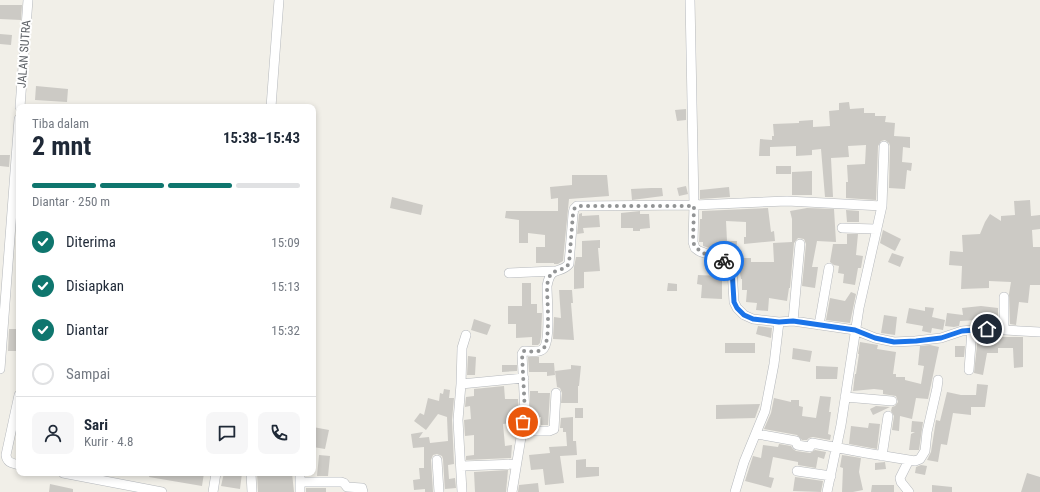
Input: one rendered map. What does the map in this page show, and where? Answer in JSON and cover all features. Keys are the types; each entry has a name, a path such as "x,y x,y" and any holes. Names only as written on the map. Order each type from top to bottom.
{"street":[{"name":"JALAN SUTRA","path":"20,104 28,0"},
{"path":"271,104 279,0"},
{"path":"690,0 694,206 693,242 695,248 699,251 730,265 732,269 734,302 737,308 744,315 753,319 779,322 793,321 855,330 875,338 894,342 941,338 962,331 972,330 1040,332"},
{"path":"827,492 837,448 858,308 882,206 884,146"},
{"path":"0,369 16,158"},
{"path":"509,273 554,271 565,268 569,264 574,209 578,206 694,206 787,201 882,206"},
{"path":"842,228 876,229"},
{"path":"793,321 800,244"},
{"path":"819,324 829,268"},
{"path":"512,492 525,413 522,356 523,352 539,351 546,345 548,336 547,286 548,279 554,271"},
{"path":"1004,297 1004,330"},
{"path":"735,492 744,462 757,434 765,411 774,364 779,322"},
{"path":"969,370 972,330"},
{"path":"462,492 458,420 462,348 466,335"},
{"path":"461,384 524,378"},
{"path":"757,434 796,441 797,445 810,447 812,443 882,456 909,460 920,459 925,451 927,432 938,388 938,380"},
{"path":"522,431 549,431 554,429 556,393"},
{"path":"845,396 892,401"},
{"path":"16,409 6,455 7,460 10,463 16,464"},
{"path":"882,456 888,416"},
{"path":"437,460 439,492"},
{"path":"909,460 900,478 901,482 909,492"},
{"path":"461,466 516,464"},
{"path":"797,471 830,476"},
{"path":"78,476 158,492"},
{"path":"213,492 216,476"},
{"path":"251,476 252,492"},
{"path":"300,492 300,477 340,482 344,483 347,487 362,488 364,492"}],"building":[{"path":"0,5 22,5 21,20 0,19"},
{"path":"0,34 12,35 11,45 0,44"},
{"path":"36,86 68,89 67,102 35,100"},
{"path":"849,102 850,109 864,108 864,113 875,113 875,116 886,116 885,122 895,123 894,136 910,137 910,148 903,147 902,162 912,163 911,171 907,170 905,189 889,188 890,146 885,140 881,141 878,146 876,200 846,198 846,182 848,182 847,165 865,164 866,145 848,146 849,157 831,158 833,197 825,197 821,149 812,150 812,155 796,156 796,146 770,147 770,156 759,156 760,139 772,140 772,136 774,136 773,124 799,123 799,121 813,120 813,127 830,126 829,111 839,110 839,103"},
{"path":"686,109 686,120 677,121 675,110"},
{"path":"0,155 10,155 9,167 0,166"},
{"path":"776,166 791,166 791,174 776,174"},
{"path":"812,171 812,195 792,195 792,172"},
{"path":"572,175 607,175 609,196 569,199 563,261 558,264 536,263 536,247 545,247 545,235 528,233 528,243 519,243 519,220 505,218 506,211 558,211 558,198 551,199 550,187 572,185"},
{"path":"686,186 688,194 679,196 677,188"},
{"path":"729,187 730,197 700,199 700,190"},
{"path":"662,188 663,196 632,200 631,189"},
{"path":"392,197 423,205 421,215 390,208"},
{"path":"1030,200 1031,216 1040,215 1040,229 1032,230 1033,247 1040,247 1040,285 1030,285 1028,303 1019,302 1016,325 1010,324 1009,294 1011,282 989,281 989,288 961,289 962,266 949,265 950,251 963,252 962,235 980,234 990,214 1001,221 1001,216 1015,215 1014,201"},
{"path":"768,208 771,232 774,231 775,241 744,244 744,237 746,237 746,222 726,221 727,241 737,241 736,261 728,256 728,248 712,249 703,246 703,242 699,242 700,219 702,219 702,211"},
{"path":"807,208 834,209 836,242 817,241 812,267 818,267 815,288 802,286 806,244 804,239 798,238 794,243 790,288 787,301 769,298 768,311 756,310 757,303 746,302 747,290 742,290 742,279 740,273 738,273 738,258 751,258 751,262 774,262 773,243 792,242 792,219 790,211"},
{"path":"846,210 859,211 859,222 847,222"},
{"path":"640,211 640,214 649,214 650,228 640,229 640,231 633,231 633,228 621,228 621,213"},
{"path":"582,213 582,216 599,215 600,227 583,228 584,233 577,234 579,214"},
{"path":"883,230 901,239 895,251 880,243"},
{"path":"847,234 858,234 856,255 863,256 861,268 858,268 855,285 843,283 844,274 838,273 839,266 830,262 833,244 847,244"},
{"path":"600,240 600,248 598,248 600,271 584,272 584,288 574,289 574,267 576,257 582,257 582,241"},
{"path":"892,253 904,257 900,267 888,262"},
{"path":"698,275 722,276 722,299 701,298 702,285 697,284"},
{"path":"522,283 531,283 531,304 537,304 537,313 542,313 541,337 538,345 532,345 532,337 516,338 516,324 508,324 508,306 522,306"},
{"path":"668,283 677,284 677,291 667,291"},
{"path":"559,290 572,290 573,303 571,303 574,340 553,339 554,317 561,318"},
{"path":"851,292 856,294 850,323 826,320 830,298 845,301"},
{"path":"981,306 998,308 998,324 978,323 978,320 960,321 959,326 954,327 945,326 947,313 963,315 962,308"},
{"path":"925,307 934,308 932,317 945,320 943,330 932,328 931,333 922,331 923,326 906,323 909,308 925,311"},
{"path":"884,315 897,317 895,335 881,333"},
{"path":"474,319 491,325 487,335 471,330"},
{"path":"758,326 772,328 771,338 756,334"},
{"path":"9,329 16,329 16,351 8,351"},
{"path":"986,335 986,337 1023,337 1023,367 1014,368 1013,348 998,348 998,353 987,353 983,375 974,373 978,336"},
{"path":"860,342 878,345 877,349 896,352 893,374 896,374 896,377 905,377 905,380 921,384 924,366 918,365 920,346 930,345 939,347 928,399 916,398 912,419 900,416 899,431 892,430 894,416 891,411 892,407 898,402 896,396 883,394 883,390 874,389 853,391"},
{"path":"725,343 755,343 755,353 725,353"},
{"path":"955,346 965,346 964,357 955,357"},
{"path":"793,348 812,351 810,362 792,359"},
{"path":"468,356 476,357 475,375 467,375"},
{"path":"528,357 539,357 539,363 554,363 555,375 547,376 547,372 529,372"},
{"path":"502,365 517,365 517,371 502,372"},
{"path":"571,365 581,366 578,386 578,403 561,403 562,393 560,388 557,387 555,371 571,369"},
{"path":"816,366 838,367 837,379 816,379"},
{"path":"977,384 988,385 985,407 971,407 971,415 953,413 947,445 941,444 938,462 927,460 931,452 936,420 940,421 947,392 961,395 976,395"},
{"path":"504,386 505,399 518,399 519,413 517,422 503,424 505,446 512,445 511,458 466,460 466,456 474,455 474,435 465,436 464,420 471,419 470,406 465,407 466,397 474,396 474,389"},
{"path":"444,389 450,390 449,398 454,398 452,420 454,464 448,465 449,479 455,478 456,488 445,489 445,492 443,459 442,456 437,454 433,455 431,460 433,492 425,492 425,489 414,490 413,480 420,479 419,468 424,468 424,447 413,448 411,434 423,432 419,438 429,437 430,443 448,441 447,417 438,414 426,430 414,421 420,413 424,415 428,398 439,401 440,393 443,394"},
{"path":"530,391 550,393 548,425 541,425 541,417 530,417"},
{"path":"820,396 831,397 829,412 831,412 828,434 831,435 830,440 813,437 807,440 802,440 797,435 764,429 771,413 774,398 791,402 791,400 799,400 799,406 803,407 802,416 816,418"},
{"path":"760,404 755,418 716,419 716,405"},
{"path":"876,406 890,407 873,415 870,409"},
{"path":"575,408 583,408 583,418 575,418"},
{"path":"573,417 573,441 576,441 577,455 560,456 564,483 545,485 543,469 531,470 529,455 550,453 549,447 567,446 566,432 563,432 563,428 560,428 561,418"},
{"path":"912,421 923,422 919,450 909,450 911,434 915,432 911,432"},
{"path":"869,423 880,424 877,449 849,444 851,426 868,428"},
{"path":"316,428 329,430 325,449 316,448"},
{"path":"779,444 791,446 796,451 810,453 815,450 826,452 824,459 818,457 816,468 798,465 798,462 773,457 769,477 774,478 771,488 745,481 753,456 761,458 763,445 778,447"},
{"path":"319,455 330,456 328,476 317,476"},
{"path":"842,455 861,458 859,472 863,490 842,492 843,468 840,467"},
{"path":"586,459 586,467 599,467 599,476 576,478 576,460"},
{"path":"885,462 886,469 875,470 875,463"},
{"path":"921,465 927,466 925,475 915,473 916,467"},
{"path":"508,470 506,492 475,492 474,472"},
{"path":"1027,473 1040,477 1040,492 1021,492"},
{"path":"149,476 204,476 202,486"},
{"path":"223,476 242,476 240,489 221,486"},
{"path":"257,476 292,476 294,492 258,492"},
{"path":"795,477 823,481 821,492 793,491"},
{"path":"538,483 539,492 518,492 519,485"},
{"path":"50,484 73,489 73,492 49,492"},
{"path":"872,485 894,485 894,492 871,492"},
{"path":"932,485 952,487 952,492 932,492"},
{"path":"306,488 326,488 326,492 306,492"}],"way so far":[{"path":"523,422 525,413 522,354 524,351 539,351 546,345 548,336 548,279 554,271 565,268 569,264 574,209 578,206 694,206 693,242 695,248 724,261"}],"route":[{"path":"724,261 730,265 732,269 734,302 737,308 744,315 753,319 779,322 793,321 855,330 875,338 894,342 941,338 962,331 987,329"}]}
